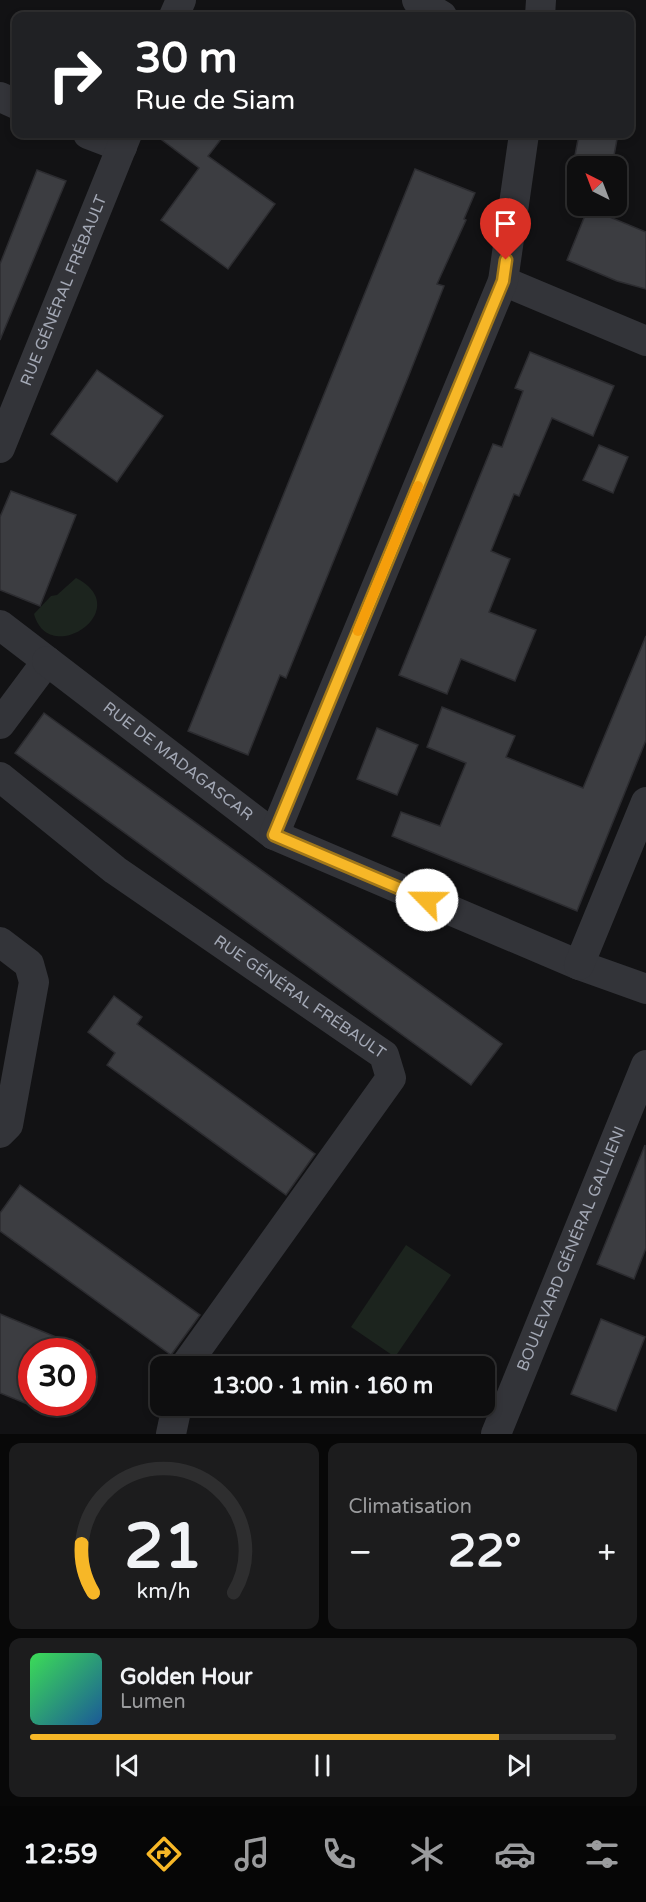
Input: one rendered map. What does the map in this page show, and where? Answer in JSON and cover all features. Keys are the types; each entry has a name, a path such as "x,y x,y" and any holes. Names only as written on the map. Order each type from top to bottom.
{"street":[{"path":"417,0 436,12"},
{"path":"274,835 503,281 523,138"},
{"name":"RUE GÉNÉRAL FRÉBAULT","path":"0,448 124,140"},
{"path":"503,281 646,341"},
{"path":"0,625 47,661 0,724"},
{"name":"RUE DE MADAGASCAR","path":"47,661 274,835 579,965"},
{"name":"RUE GÉNÉRAL FRÉBAULT","path":"0,777 115,870 384,1055 391,1078 192,1356"},
{"path":"646,802 579,965 646,989"},
{"path":"0,942 29,964 34,982 8,1125 0,1133"},
{"name":"BOULEVARD GÉNÉRAL GALLIENI","path":"496,1434 646,1065"},
{"path":"171,1434 175,1416"}],"shaded area":[{"path":"76,578 92,591 97,604 93,618 84,628 70,635 55,636 43,630 34,614 51,596 57,595"},
{"path":"406,1245 451,1275 396,1356 351,1327"}],"building":[{"path":"159,138 222,138 208,156 275,204 228,269 161,220 199,168"},
{"path":"578,138 617,138 614,156 575,156"},
{"path":"415,169 475,193 464,219 466,220 437,284 444,286 409,375 286,678 280,675 248,755 188,731"},
{"path":"37,170 66,181 0,340 0,264"},
{"path":"585,216 607,216 646,232 646,289 617,281 567,260"},
{"path":"530,352 614,386 593,436 552,418 519,496 514,494 491,551 510,559 489,612 536,630 515,681 461,659 447,694 399,675 493,444 502,447 523,391 515,388"},
{"path":"97,370 163,416 117,482 51,434"},
{"path":"599,445 628,457 613,493 583,480"},
{"path":"11,491 76,515 40,606 0,590 0,517"},
{"path":"646,636 646,740 577,911 392,836 401,812 440,826 466,763 427,747 442,707 515,736 506,757 583,788"},
{"path":"44,713 502,1044 471,1085 15,753"},
{"path":"377,728 418,745 397,795 357,779"},
{"path":"114,996 142,1017 137,1024 315,1154 286,1195 107,1065 115,1053 88,1032"},
{"path":"645,1145 646,1248 634,1279 597,1264"},
{"path":"20,1185 200,1315 171,1355 0,1231 0,1213"},
{"path":"0,1314 58,1338 18,1338 18,1400 0,1393"},
{"path":"601,1319 645,1337 616,1411 571,1394"}],"slow traffic":[{"path":"358,631 418,486"}],"route":[{"path":"427,900 274,835 503,281 506,260"}]}
